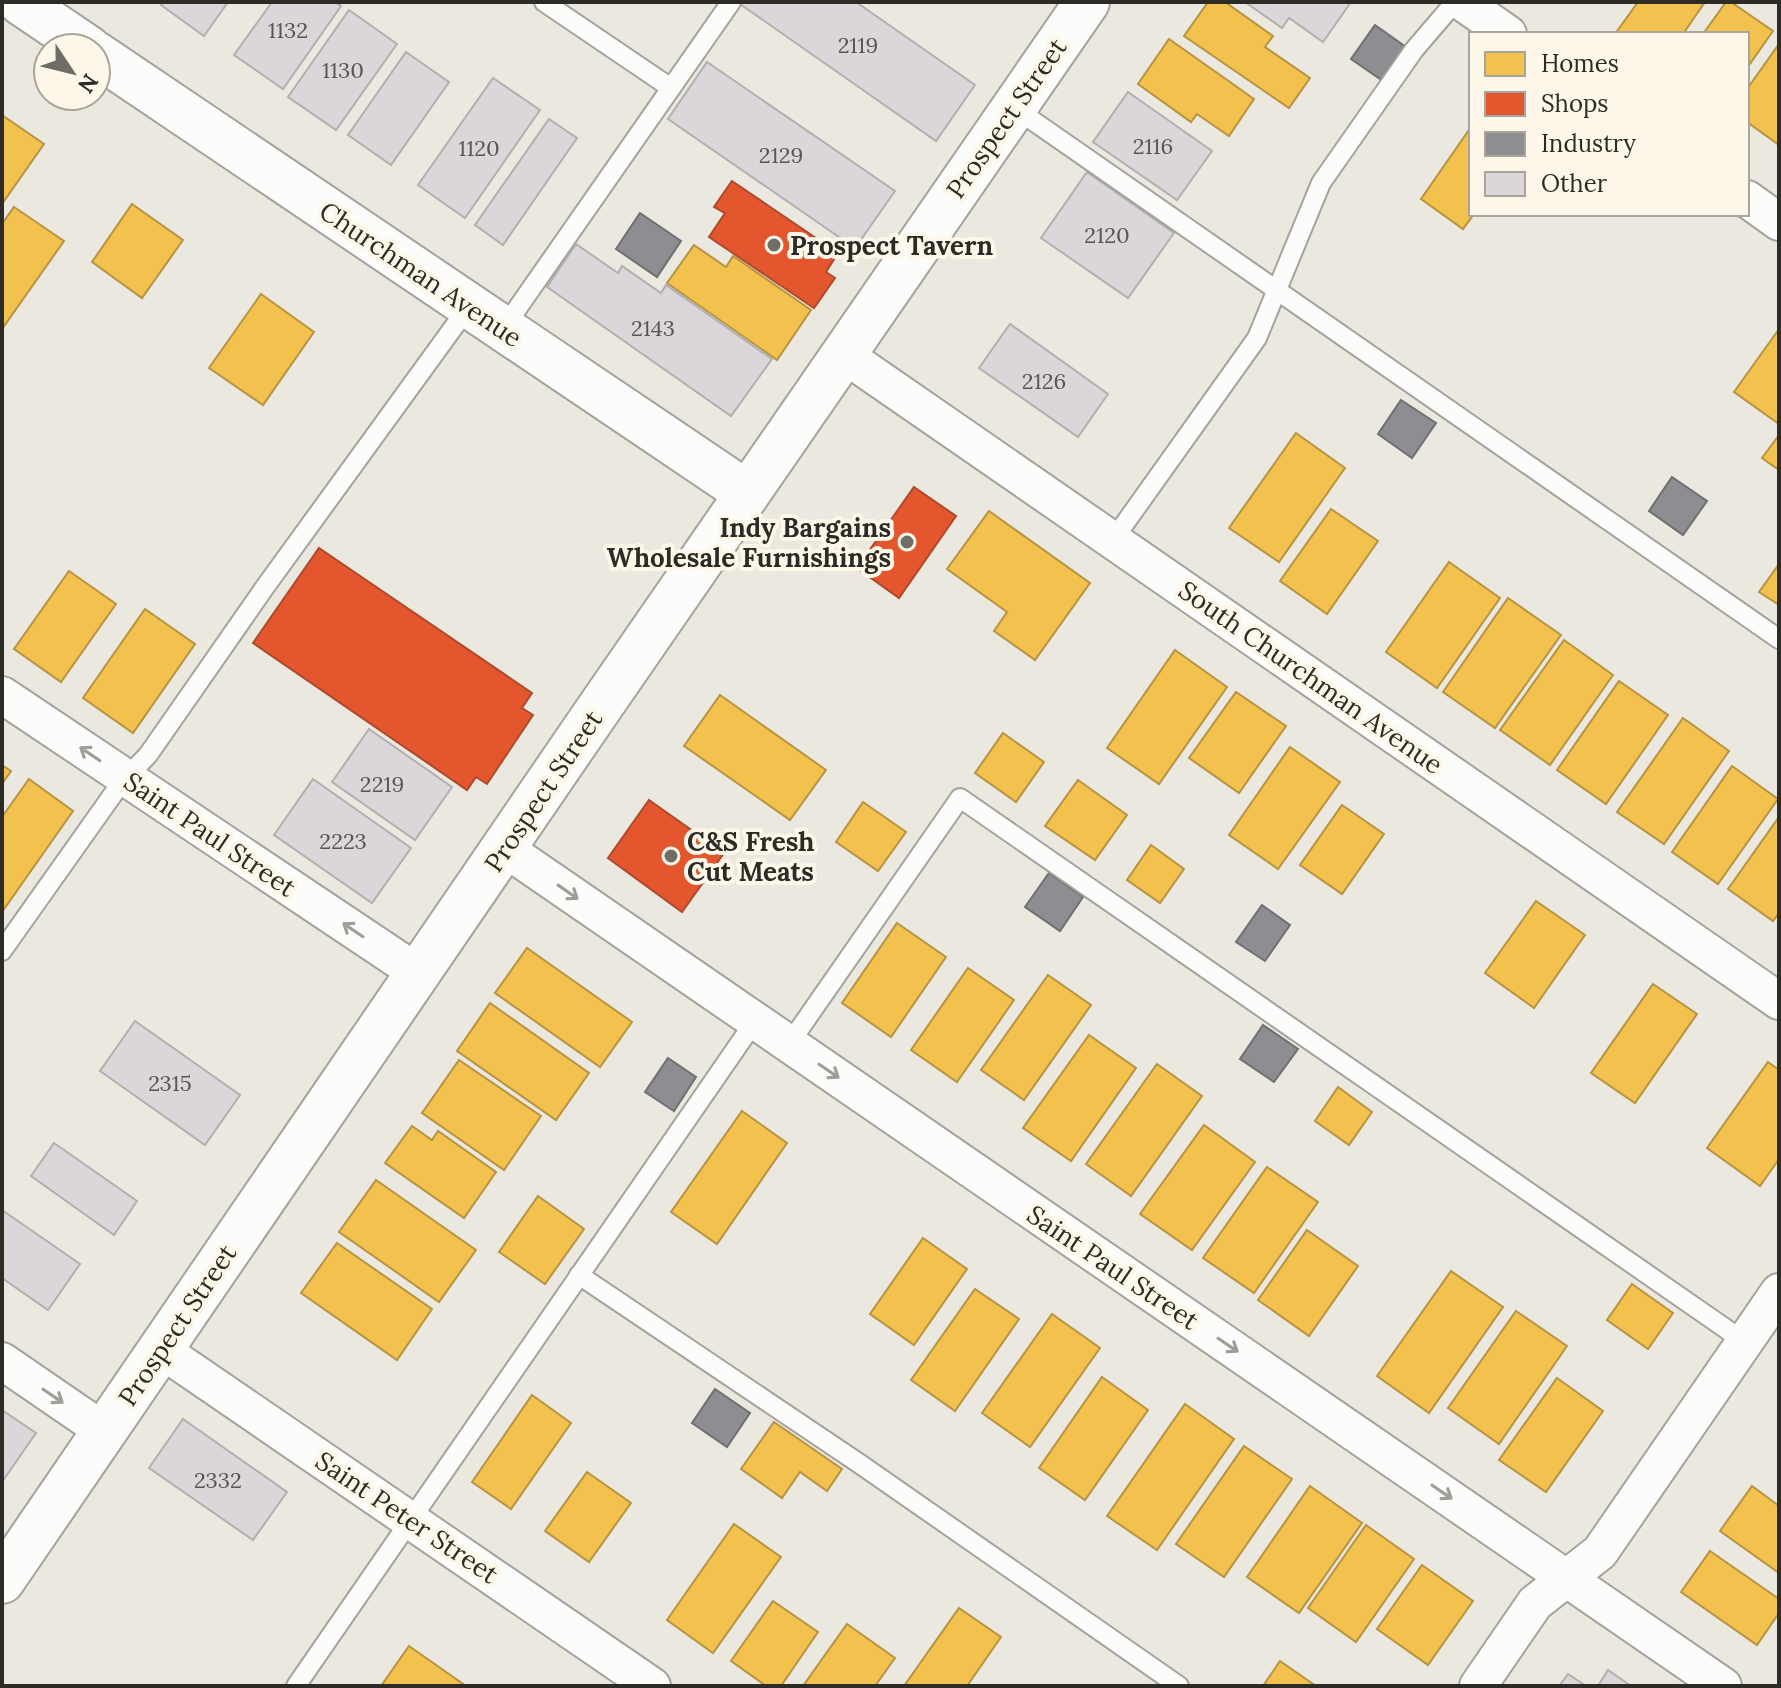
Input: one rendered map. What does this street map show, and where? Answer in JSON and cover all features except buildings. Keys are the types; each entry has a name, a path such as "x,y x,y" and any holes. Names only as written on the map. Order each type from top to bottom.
{"main road":[{"path":"20,2 64,32"},
{"name":"Prospect Street","path":"2,1581 1013,107 1080,4"},
{"name":"Churchman Avenue","path":"112,65 747,493"}],"street":[{"path":"1462,2 1505,32"},
{"path":"1749,200 1779,222"},
{"name":"South Churchman Avenue","path":"843,354 1779,1001"},
{"name":"Saint Paul Street","path":"2,695 418,973"},
{"name":"Saint Paul Street","path":"504,848 1723,1686"},
{"path":"1478,1686 1535,1603 1600,1552 1779,1292"},
{"name":"Saint Peter Street","path":"160,1349 652,1686"},
{"path":"2,1361 104,1431"}],"lane":[{"path":"544,2 671,88"},
{"path":"2,951 126,778 148,755 265,587 671,88 731,2"},
{"path":"1113,540 1257,338 1321,183 1414,50 1455,2"},
{"path":"1013,107 1779,639"},
{"path":"789,1044 960,798 1745,1342"},
{"path":"296,1686 755,1021"},
{"path":"579,1275 860,1464 1179,1686"}],"place":[{"name":"Prospect Tavern","path":"774,245"},
{"name":"Indy Bargains Wholesale Furnishings","path":"907,542"},
{"name":"C&S Fresh Cut Meats","path":"671,856"}]}
